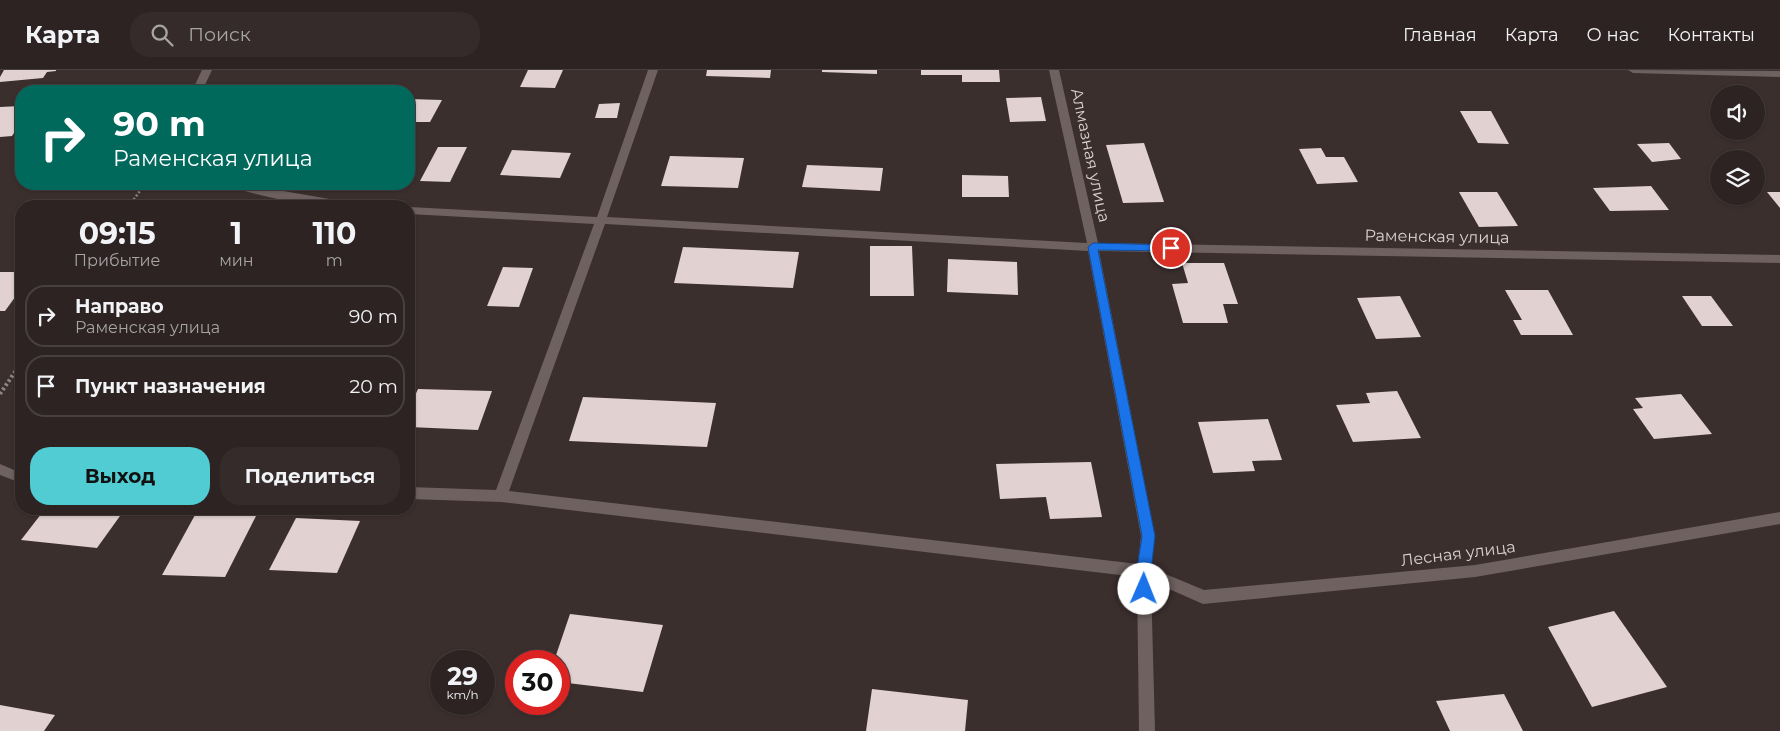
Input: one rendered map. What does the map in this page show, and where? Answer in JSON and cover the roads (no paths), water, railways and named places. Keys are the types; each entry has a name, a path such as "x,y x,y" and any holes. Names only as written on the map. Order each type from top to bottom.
{"street":[{"path":"200,85 207,70"},
{"path":"501,496 653,70"},
{"name":"Алмазная улица","path":"1054,70 1093,247 1148,536 1144,571"},
{"path":"1633,70 1780,74"},
{"path":"256,190 310,200"},
{"name":"Раменская улица","path":"415,210 1093,247 1780,259"},
{"path":"0,469 15,477"},
{"name":"Лесная улица","path":"415,492 501,496 1144,571 1203,597 1475,571 1780,518"},
{"path":"1144,571 1147,731"}]}
